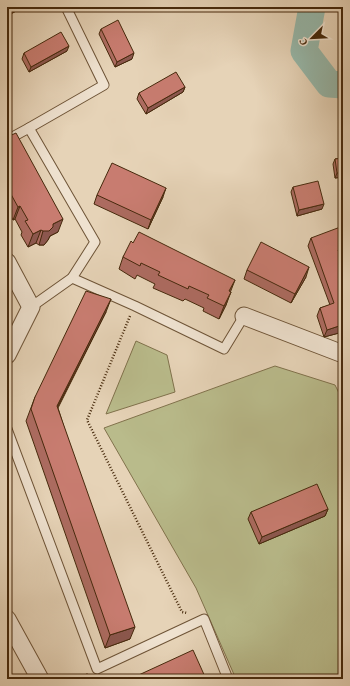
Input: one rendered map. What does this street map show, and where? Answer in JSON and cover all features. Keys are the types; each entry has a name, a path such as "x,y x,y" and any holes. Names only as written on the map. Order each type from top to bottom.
{"street":[{"path":"7,262 31,307 7,355"},
{"path":"244,316 339,350"},
{"path":"7,619 40,679"}],"lane":[{"path":"7,140 104,85 66,7"},
{"path":"29,128 95,242 72,278 31,307"},
{"path":"72,278 135,306 224,349 244,316"},
{"path":"7,428 97,668 204,619 228,679"}],"path":[{"path":"135,306 87,420 182,612 204,619"}],"green space":[{"path":"136,341 167,355 175,392 106,414"},
{"path":"275,366 335,385 343,401 343,679 236,679 196,588 104,428"}],"building":[{"path":"7,7 16,7 7,11"},
{"path":"118,20 134,53 117,62 101,29"},
{"path":"61,32 69,46 31,67 24,53"},
{"path":"176,72 185,87 148,108 139,93"},
{"path":"16,133 63,219 53,224 53,227 49,231 41,230 33,234 25,221 28,220 20,206 18,207 7,187 7,137"},
{"path":"343,158 343,172 337,173 335,159"},
{"path":"112,163 166,188 151,220 97,195"},
{"path":"318,181 324,204 299,210 293,187"},
{"path":"343,226 343,248 338,250 343,262 343,329 342,325 327,330 320,308 334,303 311,238"},
{"path":"139,232 235,280 229,291 231,292 224,306 207,298 209,295 189,286 188,289 158,275 160,272 141,263 140,266 123,257 131,241 133,243"},
{"path":"261,242 309,267 295,294 247,270"},
{"path":"86,291 111,299 57,406 135,627 110,635 31,409 35,397"},
{"path":"317,484 328,509 262,537 251,512"},
{"path":"193,650 206,679 130,679"}],"waterway":[{"path":"312,7 304,51 329,84 343,85"}]}
